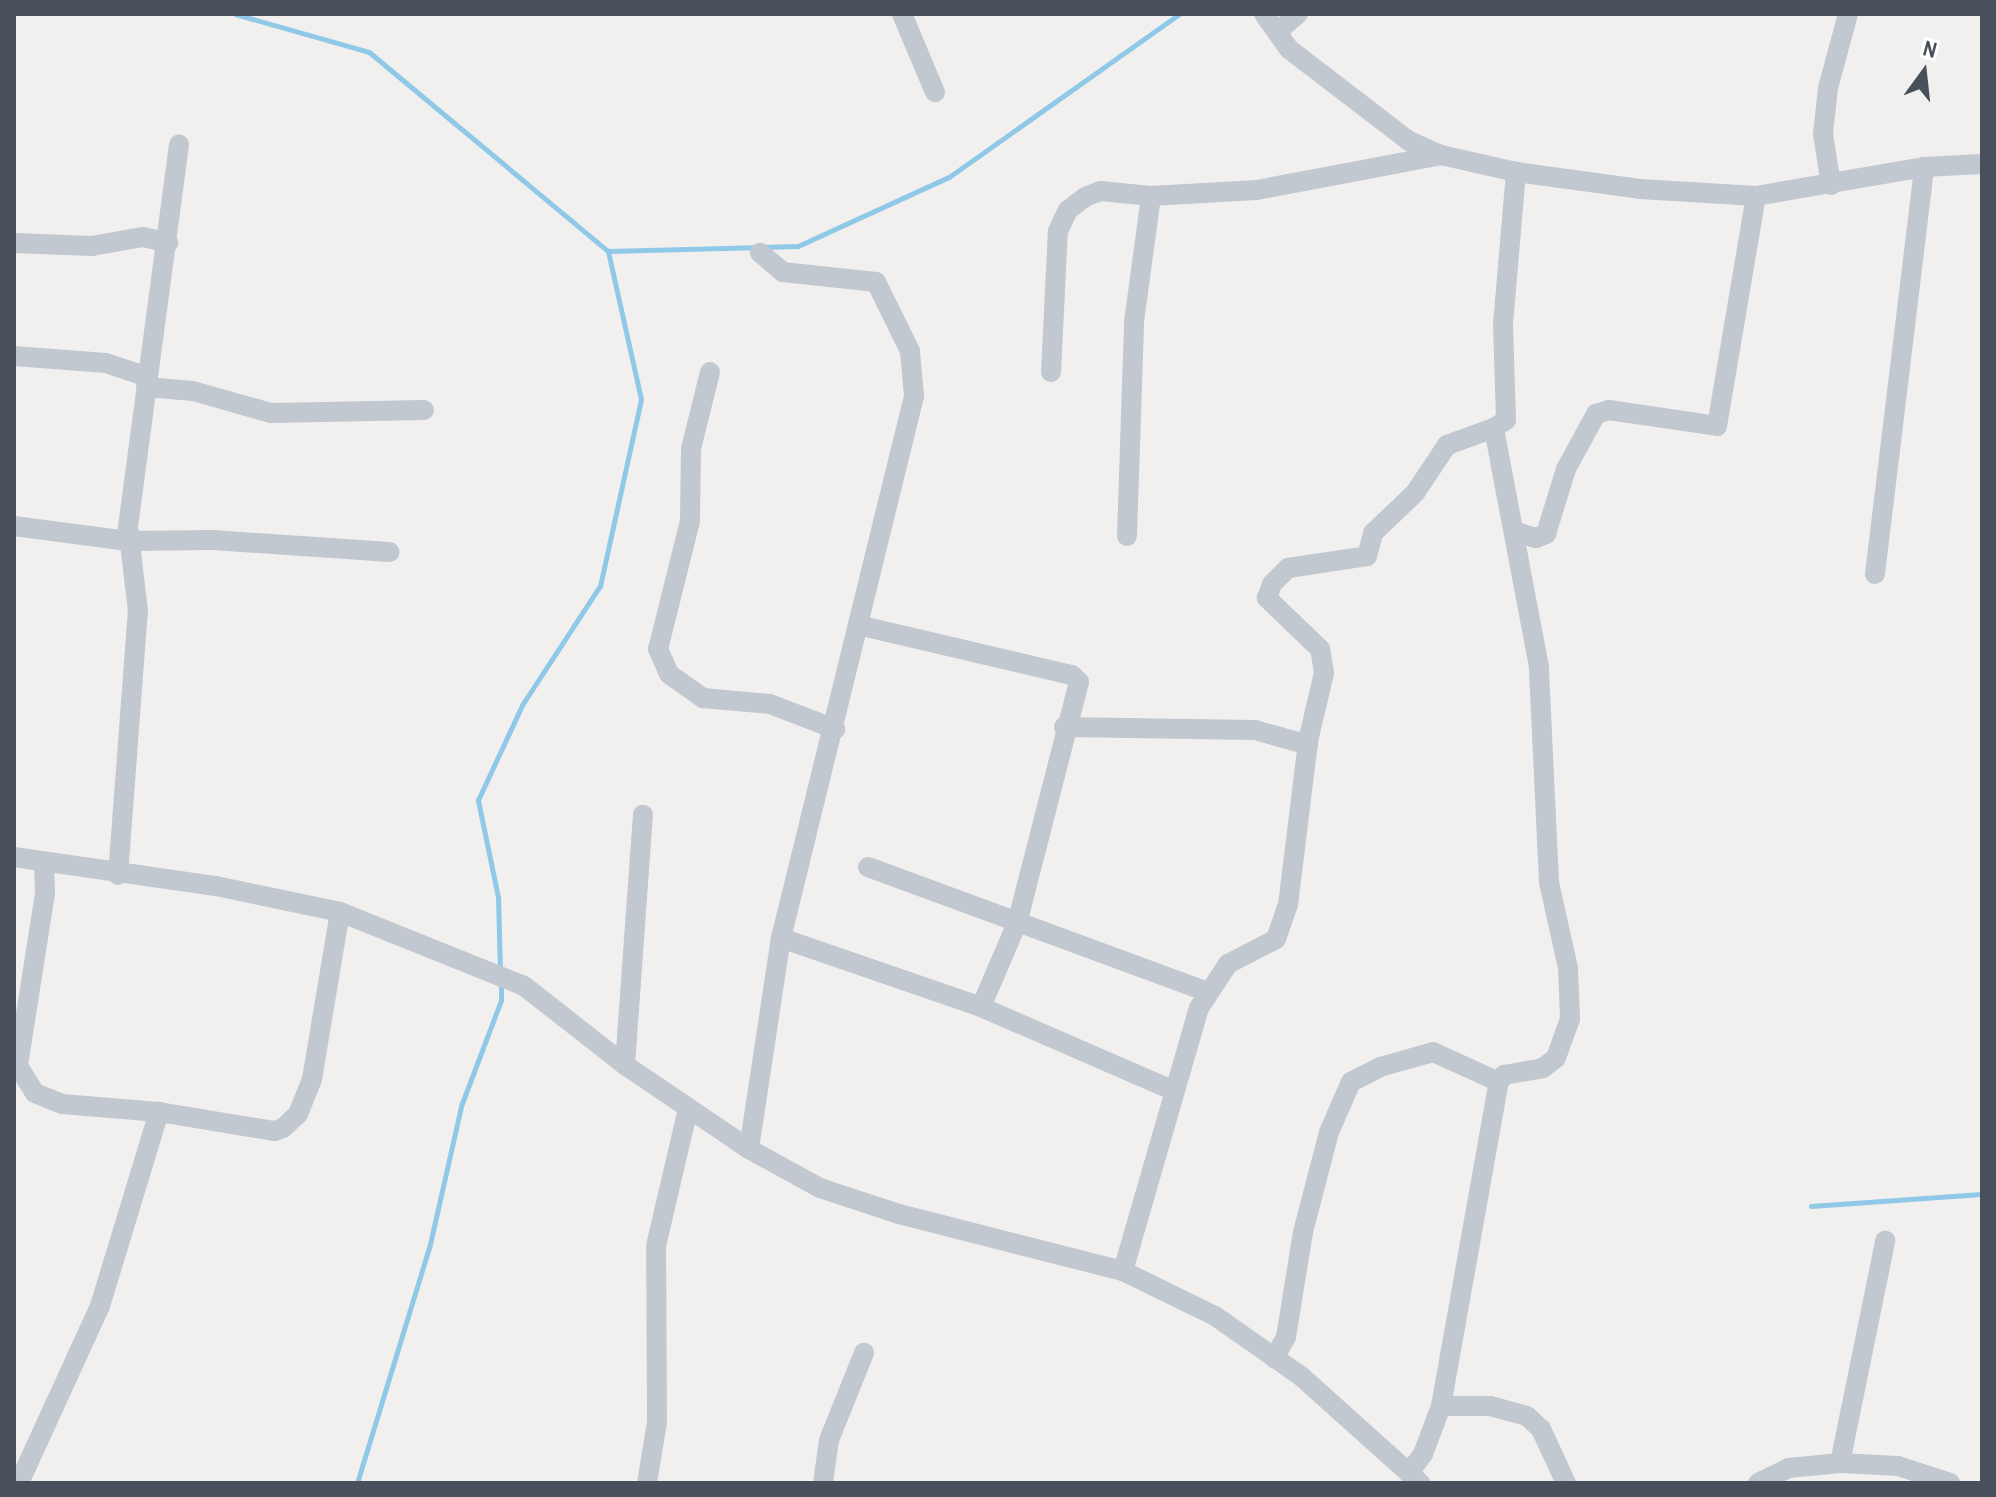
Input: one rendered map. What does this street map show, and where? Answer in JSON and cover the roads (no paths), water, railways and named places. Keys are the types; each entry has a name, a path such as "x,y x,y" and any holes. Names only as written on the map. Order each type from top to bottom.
{"street":[{"path":"902,14 935,92"},
{"path":"1264,14 1277,32 1323,78 1409,141 1441,155 1516,172 1654,190 1756,196 1924,167 1982,164"},
{"path":"1277,32 1298,14"},
{"path":"1831,185 1823,134 1828,88 1848,14"},
{"path":"118,875 138,611 128,541 179,144"},
{"path":"1051,372 1058,231 1068,210 1101,191 1151,196 1257,190 1441,155"},
{"path":"1875,574 1924,167"},
{"path":"1123,1271 1172,1090 1207,992 1228,964 1280,933 1308,745 1324,673 1320,649 1267,598 1272,584 1288,568 1367,556 1373,533 1415,493 1447,445 1494,428 1506,420 1503,324 1516,172"},
{"path":"1127,536 1134,322 1151,196"},
{"path":"1517,532 1536,538 1546,534 1566,469 1596,414 1609,410 1717,426 1756,196"},
{"path":"14,243 92,246 143,237 168,243"},
{"path":"749,1149 781,938 835,729 914,396 910,351 876,282 783,272 760,253"},
{"path":"14,356 106,363 147,382 193,391 271,413 300,415 424,410"},
{"path":"710,372 691,449 690,521 658,649 669,674 703,698 770,704 835,729"},
{"path":"14,857 118,875 216,886 340,912 524,986 625,1065 688,1108 749,1149 820,1188 899,1214 1123,1271 1215,1316 1368,1431 1414,1478 1441,1406 1499,1082 1504,1075 1543,1068 1556,1058 1570,1019 1568,968 1549,882 1539,667 1519,570 1517,532 1494,428"},
{"path":"14,526 128,541 213,540 390,552"},
{"path":"858,625 1072,675 1079,682 1079,695 1064,727 1017,923 981,1007"},
{"path":"1064,727 1255,730 1308,745"},
{"path":"625,1065 643,815"},
{"path":"44,863 45,893 16,1067 47,1100 159,1112 274,1131 298,1114 312,1079 340,912"},
{"path":"868,867 1207,992"},
{"path":"781,938 981,1007 1172,1090"},
{"path":"1274,1358 1286,1337 1303,1232 1329,1132 1351,1082 1380,1067 1433,1052 1499,1082"},
{"path":"647,1483 657,1422 656,1246 688,1108"},
{"path":"19,1483 100,1306 159,1112"},
{"path":"1840,1463 1885,1241"},
{"path":"823,1483 829,1440 864,1353"},
{"path":"1441,1406 1490,1406 1527,1416 1541,1429 1566,1483"},
{"path":"1758,1483 1789,1468 1840,1463 1898,1466 1950,1483"}],"waterway":[{"path":"235,14 369,52 608,251 798,246 949,177 1179,14"},
{"path":"500,972 498,897 478,800 522,705 600,586 641,399 608,251"},
{"path":"357,1483 430,1244 461,1106 501,1000 501,982"},
{"path":"1811,1206 1982,1194"}]}
